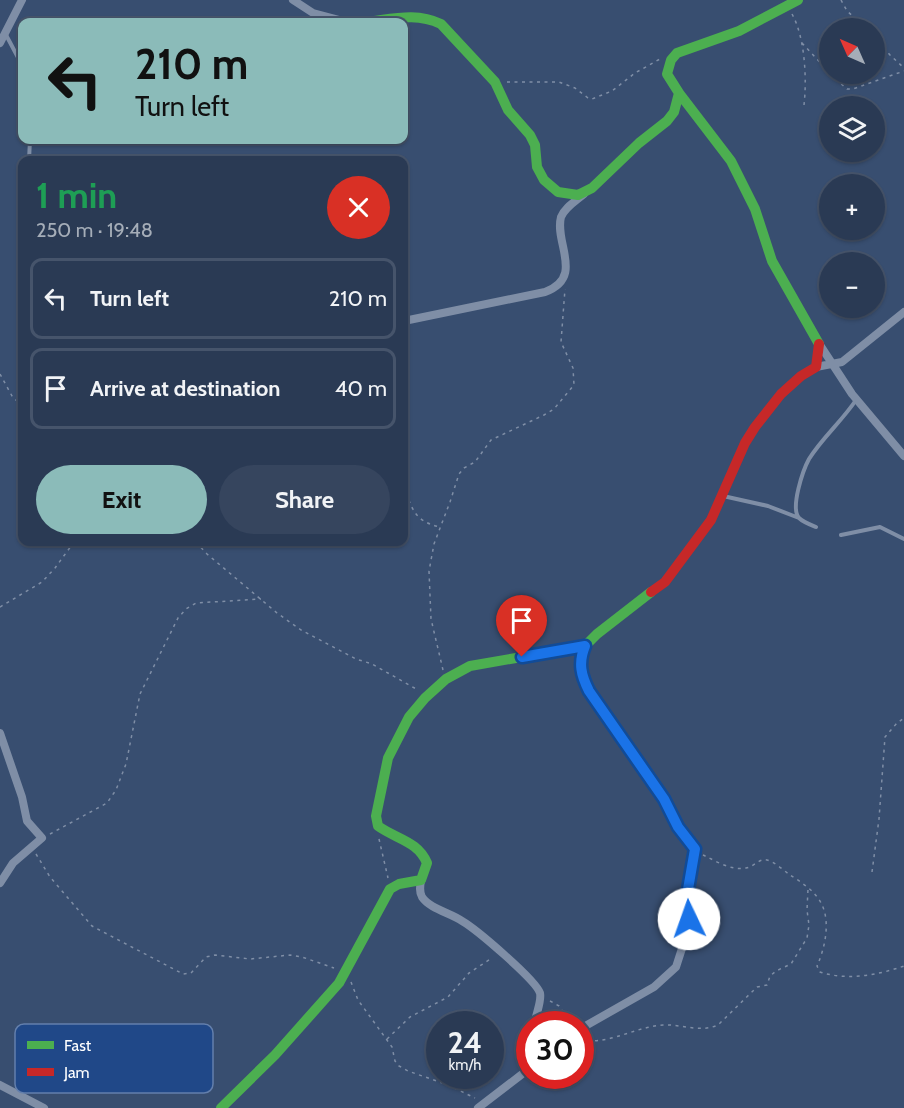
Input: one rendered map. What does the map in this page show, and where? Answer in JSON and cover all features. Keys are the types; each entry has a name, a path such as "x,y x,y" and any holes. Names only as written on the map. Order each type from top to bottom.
{"street":[{"path":"0,43 22,0"},
{"path":"293,0 313,13 332,18"},
{"path":"798,0 739,31 677,53 671,60 667,74 731,161 755,209 772,261 820,345 856,399 904,456"},
{"path":"393,18 414,15 430,17 441,24 495,82 508,110 530,135 535,145 537,167 544,180 558,192 568,195 578,195 592,188"},
{"path":"408,320 545,292 559,285 564,276 565,260 561,218 566,208 592,188 639,143 667,121 674,112 679,93"},
{"path":"594,1021 654,987 676,967 687,933 689,919 687,895 695,849 678,827 664,799 589,691 582,678 580,659 585,646 597,634 665,582 711,520 745,443 766,410 781,394 801,375 807,374 816,367 842,362 904,312"},
{"path":"816,367 820,345"},
{"path":"536,1011 541,999 537,986 461,920 423,898 420,891 421,880 427,862 420,848 385,832 378,826 376,816 388,758 409,717 427,695 446,679 470,666 585,646"},
{"path":"0,733 22,796 27,821 42,838 13,863 0,883"},
{"path":"220,1108 280,1050 339,983 390,889 399,884 421,880"},
{"path":"478,1108 516,1079"},
{"path":"0,1085 15,1093"},
{"path":"15,1093 44,1108"}],"lane":[{"path":"5,32 18,57"},
{"path":"800,519 797,513 797,495 808,461 844,418 856,399"},
{"path":"722,496 768,506 816,527"},
{"path":"841,535 880,527 904,539"}],"path":[{"path":"842,0 847,12 854,18"},
{"path":"787,6 797,23 802,43 806,92 804,105"},
{"path":"802,43 819,61"},
{"path":"885,49 904,69 885,77"},
{"path":"495,82 559,82 575,88 592,99 612,92 634,73 677,53"},
{"path":"842,84 847,89 853,89 870,84"},
{"path":"446,679 431,619 429,571 434,544 459,474 464,468 475,462 491,440 554,409 574,385 573,368 561,342 565,300 564,276"},
{"path":"0,374 12,396 18,402"},
{"path":"408,496 414,512 421,521 440,527"},
{"path":"0,607 42,582 71,546"},
{"path":"200,546 277,613 301,630 356,659 372,664 427,695"},
{"path":"42,838 107,803 116,790 126,764 140,694 178,618 196,603 261,598"},
{"path":"872,872 879,819 885,737 904,718"},
{"path":"378,826 390,889"},
{"path":"33,848 50,877 92,927 183,974 191,973 206,957 215,955 250,959 290,955 347,970 358,1000 387,1039 392,1047 395,1061 404,1070 437,1080 485,1102"},
{"path":"695,849 700,854 734,868 750,867 761,860 768,860 808,890 821,903 825,915 824,947 817,966 820,972 854,976 885,972 904,966"},
{"path":"594,1040 612,1039 653,1026 672,1025 698,1029 718,1025 757,987 767,985 770,976 788,967 795,959 809,932 808,890"},
{"path":"387,1039 410,1017 448,997 469,973 501,954"},
{"path":"540,993 562,1011"}],"traffic: fast":[{"path":"395,18 423,18 441,24 495,82 508,110 530,135 535,145 537,167 544,180 558,192 578,195 592,188 639,143 667,121 674,112 679,93 667,74 671,60 677,53 739,31 798,0"},
{"path":"679,93 731,161 755,209 772,261 819,344"},
{"path":"221,1108 275,1055 339,983 390,889 399,884 421,880 427,863 423,856 412,845 378,826 376,816 388,758 409,717 446,679 470,666 585,646 651,592"}],"traffic: jam":[{"path":"651,592 665,582 711,520 745,443 755,427 781,394 801,376 816,367 819,344"}],"route":[{"path":"522,657 585,646 580,659 582,678 589,691 664,799 678,827 695,849 694,863 688,883 689,919"}]}
